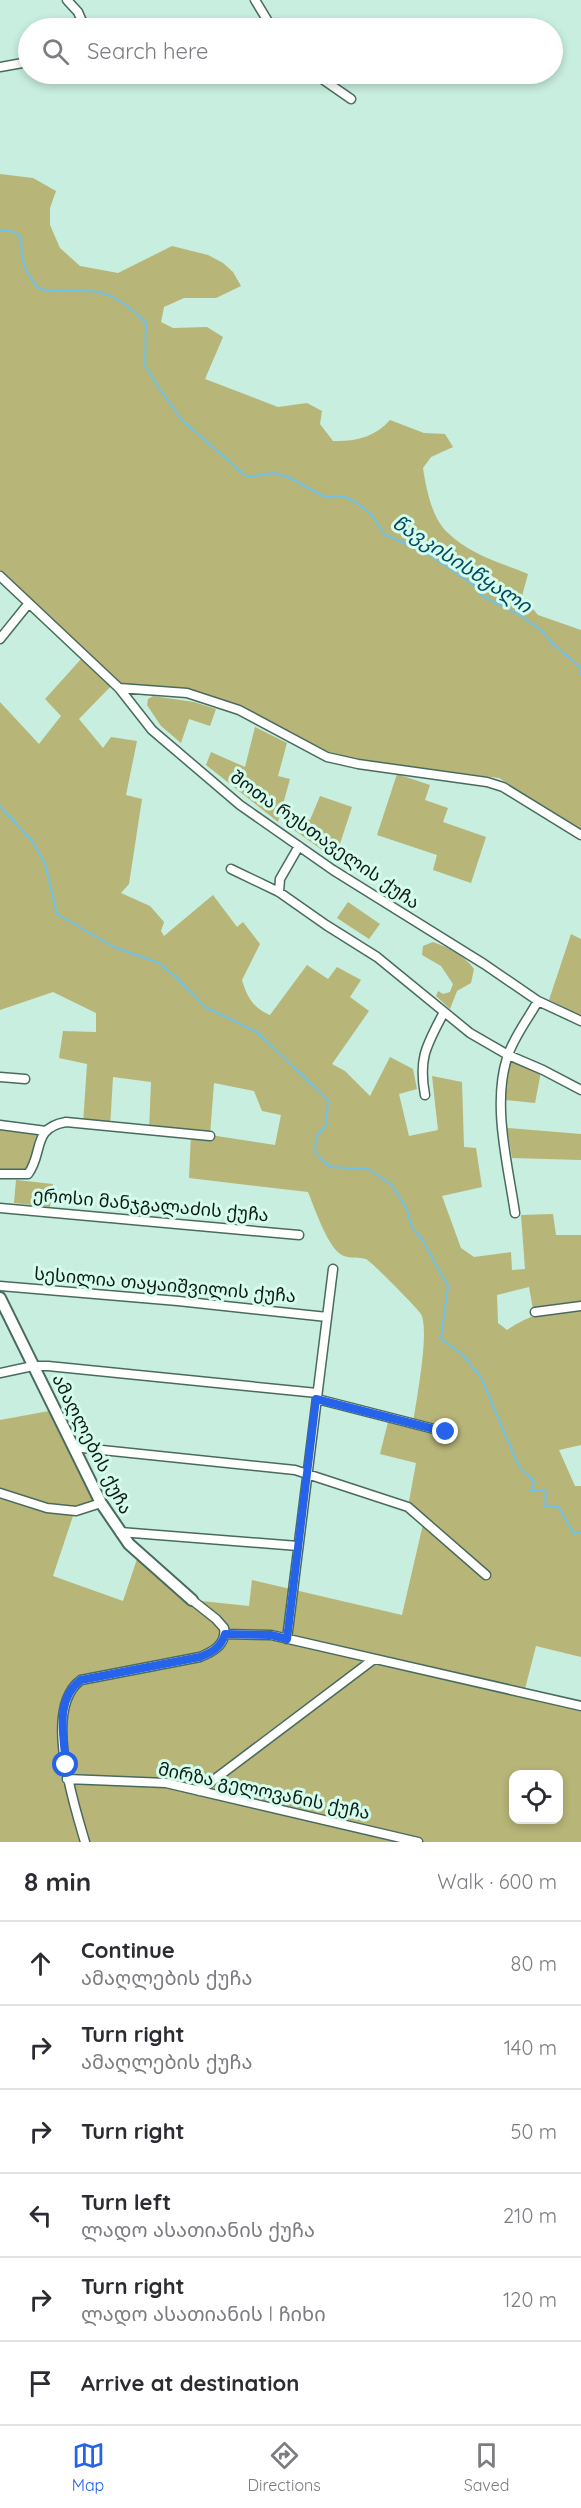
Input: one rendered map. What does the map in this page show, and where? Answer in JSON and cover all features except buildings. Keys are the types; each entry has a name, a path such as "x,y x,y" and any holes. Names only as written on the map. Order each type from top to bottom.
{"street":[{"path":"67,0 81,18"},
{"path":"255,0 266,18"},
{"path":"0,67 18,64"},
{"path":"329,84 351,99"},
{"name":"შოთა რუსთაველის ქუჩა","path":"0,576 119,688 152,730 240,806 538,1001 581,1021"},
{"path":"0,639 29,603"},
{"path":"119,688 187,693 239,710 327,757 358,764 487,782 503,787 581,835"},
{"path":"279,892 280,879 299,846"},
{"path":"231,869 279,892 326,926 377,957 470,1033 508,1055 581,1090"},
{"path":"515,1213 500,1104 508,1055 538,1001"},
{"path":"424,1095 421,1074 422,1058 444,1012"},
{"path":"0,1077 25,1079"},
{"path":"0,1174 28,1174 39,1139 56,1124 66,1122 210,1136"},
{"path":"0,1125 46,1131"},
{"name":"ეროსი მანჯგალაძის ქუჩა","path":"0,1208 299,1235"},
{"path":"287,1639 333,1269"},
{"name":"სესილია თაყაიშვილის ქუჩა","path":"0,1286 327,1317"},
{"name":"ამაღლების ქუჩა","path":"0,1298 101,1503 120,1532 129,1544 221,1624 225,1634"},
{"path":"535,1312 581,1306"},
{"path":"0,1373 33,1366 317,1396 446,1432"},
{"path":"73,1448 295,1470 408,1507 486,1575"},
{"path":"0,1493 47,1508 76,1511 101,1503"},
{"path":"120,1532 298,1546"},
{"path":"85,1842 67,1779 62,1716 67,1697 73,1686 81,1680 200,1657 214,1651 225,1634 271,1635 581,1706"},
{"path":"199,1791 374,1659"},
{"name":"მირზა გელოვანის ქუჩა","path":"67,1779 166,1783 418,1842"}],"shaded area":[{"path":"0,174 33,178 56,191 50,208 50,225 60,248 80,266 118,273 172,246 208,255 223,263 233,272 241,286 216,298 184,298 164,307 161,322 173,328 207,327 223,337 205,379 278,407 307,403 322,411 320,424 333,441 349,441 364,437 378,431 390,420 424,433 445,434 453,447 431,457 423,468 431,503 442,527 456,540 475,552 528,574 522,596 538,615 581,630 581,829 499,778 361,761 319,749 189,691 121,683 0,570"},
{"path":"82,658 112,685 79,719 103,748 111,737 137,741 126,795 142,799 129,884 121,893 150,906 164,922 161,931 164,936 213,895 237,927 243,922 260,944 242,980 252,1001 259,1009 270,1015 307,965 328,979 337,967 361,980 350,997 369,1011 332,1064 345,1071 370,1096 390,1057 413,1069 417,1089 399,1094 409,1136 438,1130 432,1076 462,1082 464,1147 476,1148 482,1187 442,1196 461,1248 474,1257 511,1252 512,1270 525,1269 521,1215 553,1214 556,1235 581,1235 581,1302 533,1309 529,1287 497,1295 498,1323 507,1330 515,1324 542,1313 581,1309 581,1445 559,1450 575,1486 581,1486 581,1657 536,1646 524,1693 581,1706 581,1842 0,1842 0,1420 49,1411 95,1501 76,1507 53,1576 123,1601 139,1553 192,1600 249,1606 252,1580 402,1615 424,1520 408,1507 416,1463 380,1454 389,1418 413,1423 422,1367 424,1335 421,1314 418,1310 366,1259 346,1256 334,1248 321,1225 308,1192 189,1178 191,1134 149,1131 151,1082 113,1077 110,1128 83,1124 87,1064 59,1058 63,1031 96,1032 96,1013 53,992 0,1010 0,702 39,744 61,716 45,699","holes":["214,1083 254,1091 262,1111 281,1115 275,1145 210,1135"]},
{"path":"153,696 194,702 216,709 210,726 189,719 181,743 161,726 147,705 148,699"},
{"path":"255,727 287,743 278,776 290,779 278,822 206,765 211,752 245,767"},
{"path":"397,774 430,785 425,800 448,808 443,822 486,837 471,883 433,870 437,855 377,835"},
{"path":"320,796 352,807 335,859 291,828 292,816 310,820"},
{"path":"348,902 380,924 369,939 337,918"},
{"path":"571,934 581,939 581,1016 549,1000"},
{"path":"433,942 456,952 474,969 471,983 457,991 450,1009 436,996 438,991 443,994 450,992 453,984 441,966 422,955 423,946"},
{"path":"510,1059 541,1072 535,1103 505,1100"},
{"path":"0,1125 46,1131 31,1169 0,1174"},
{"path":"507,1128 581,1134 581,1160 512,1158"},
{"path":"16,1180 53,1184 50,1207 14,1203"}],"waterway":[{"name":"წავკისისწყალი","path":"0,231 12,231 21,237 24,265 39,289 90,291 106,294 128,307 146,323 145,365 159,388 182,420 247,477 274,473 288,477 325,497 345,497 357,503 372,515 384,534 430,555 471,583 484,597 520,615 541,630 553,644 580,667 581,674"},
{"path":"0,806 32,841 45,863 57,914 114,947 159,963 205,1007 257,1032 328,1100 326,1125 316,1137 315,1153 330,1167 368,1169 391,1184 407,1209 412,1228 422,1239 448,1286 441,1339 462,1354 481,1377 520,1468 534,1481 531,1491 546,1491 545,1506 558,1506 574,1534 581,1532"}],"route":[{"path":"66,1765 63,1707 73,1686 81,1680 200,1657 214,1651 225,1634 271,1635 287,1639 316,1399 446,1432"}]}
